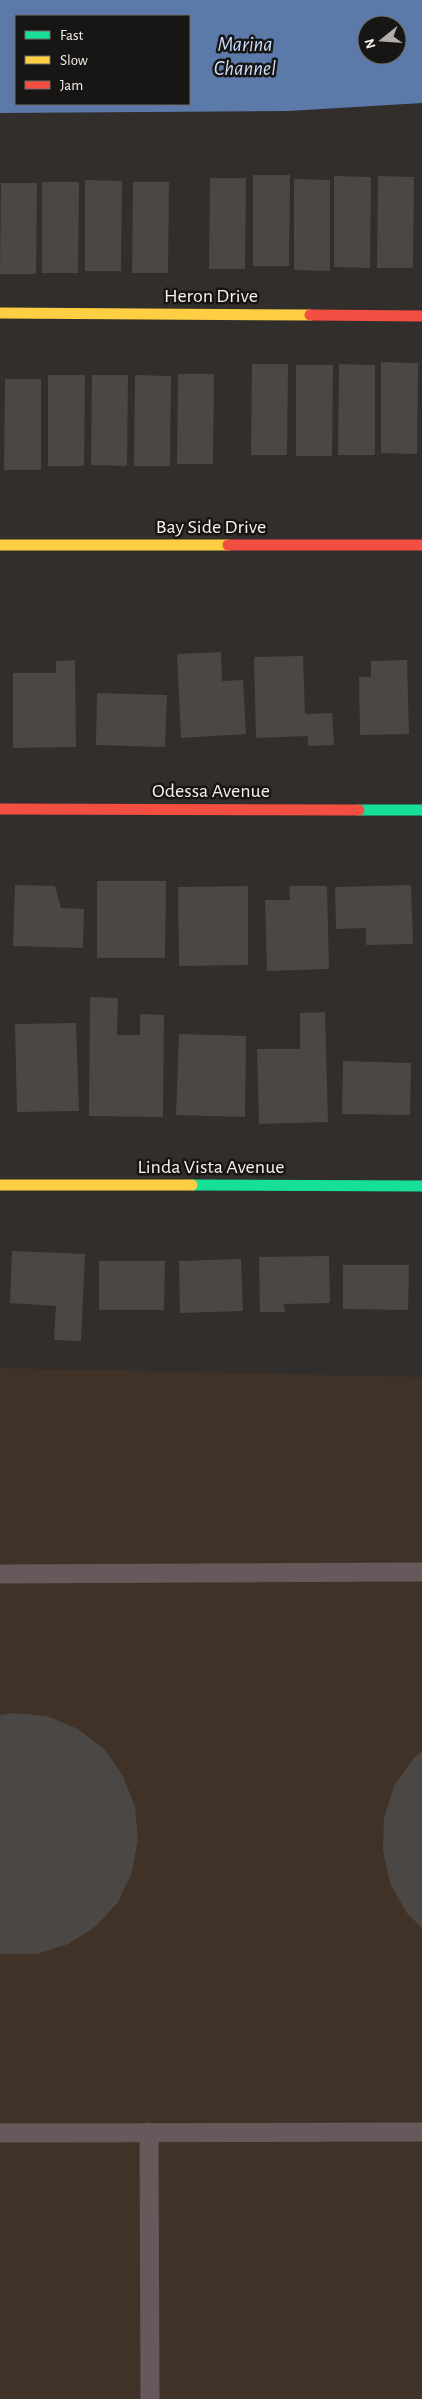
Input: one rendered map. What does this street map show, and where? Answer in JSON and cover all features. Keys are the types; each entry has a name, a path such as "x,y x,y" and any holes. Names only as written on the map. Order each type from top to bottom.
{"street":[{"name":"Heron Drive","path":"0,313 422,316"},
{"name":"Bay Side Drive","path":"0,545 422,545"},
{"name":"Odessa Avenue","path":"0,809 422,810"},
{"name":"Linda Vista Avenue","path":"0,1185 422,1186"}],"lane":[{"path":"0,1574 422,1572"},
{"path":"0,2132 422,2132"},
{"path":"149,2132 150,2399"}],"shaded area":[{"path":"0,1368 422,1377 422,2399 0,2399"}],"water":[{"name":"Marina Channel","path":"0,0 422,0 422,103 288,111 0,113"}],"building":[{"path":"253,175 290,175 289,266 253,266"},
{"path":"334,176 371,177 370,268 334,267"},
{"path":"378,176 414,177 413,268 377,268"},
{"path":"210,178 246,178 245,269 209,269"},
{"path":"294,179 330,180 330,271 294,270"},
{"path":"85,180 122,181 121,271 85,271"},
{"path":"42,182 79,182 78,273 42,273"},
{"path":"133,182 169,182 168,273 132,273"},
{"path":"1,183 37,183 36,274 0,274"},
{"path":"381,362 418,363 417,454 381,453"},
{"path":"252,364 288,364 287,455 251,455"},
{"path":"339,364 375,365 375,455 338,455"},
{"path":"296,365 333,365 332,456 296,456"},
{"path":"178,374 214,374 213,464 177,464"},
{"path":"48,375 85,375 84,466 48,466"},
{"path":"92,375 128,375 127,466 91,465"},
{"path":"135,375 171,376 170,466 134,466"},
{"path":"5,379 41,379 41,470 4,470"},
{"path":"221,652 222,681 243,680 246,734 181,738 177,654"},
{"path":"303,656 305,714 332,713 334,745 308,746 308,736 256,738 254,657"},
{"path":"75,660 76,747 13,748 13,673 56,673 56,661"},
{"path":"407,660 409,734 360,735 359,677 371,677 371,661"},
{"path":"97,693 167,695 165,747 96,745"},
{"path":"97,881 166,881 165,958 97,958"},
{"path":"15,885 55,886 61,908 84,909 83,948 13,946"},
{"path":"411,885 413,944 366,945 366,928 336,929 335,887"},
{"path":"248,886 248,965 179,966 178,887"},
{"path":"289,886 327,886 329,969 267,971 265,900 290,900"},
{"path":"90,997 118,998 117,1035 140,1035 140,1014 164,1015 163,1117 89,1116"},
{"path":"325,1012 328,1122 259,1124 257,1049 300,1049 300,1013"},
{"path":"76,1023 79,1111 17,1112 15,1024"},
{"path":"179,1034 246,1036 245,1117 176,1115"},
{"path":"343,1061 411,1063 410,1115 342,1114"},
{"path":"12,1251 85,1254 81,1341 54,1340 56,1306 10,1303"},
{"path":"329,1256 330,1303 284,1304 285,1312 260,1312 259,1257"},
{"path":"241,1259 243,1311 180,1313 179,1261"},
{"path":"99,1261 165,1261 164,1310 99,1310"},
{"path":"343,1265 409,1265 408,1310 343,1309"},
{"path":"14,1713 47,1716 78,1729 104,1749 123,1776 135,1807 138,1839 132,1872 118,1902 96,1926 68,1944 37,1954 0,1954 0,1715"},
{"path":"422,1751 422,1928 406,1912 390,1883 383,1851 384,1818 394,1786 413,1759"}],"traffic: fast":[{"path":"359,810 422,810"},
{"path":"192,1185 422,1186"}],"traffic: slow":[{"path":"0,313 310,315"},
{"path":"0,545 228,545"},
{"path":"0,1185 192,1185"}],"traffic: jam":[{"path":"310,315 422,316"},
{"path":"228,545 422,545"},
{"path":"0,809 359,810"}]}
